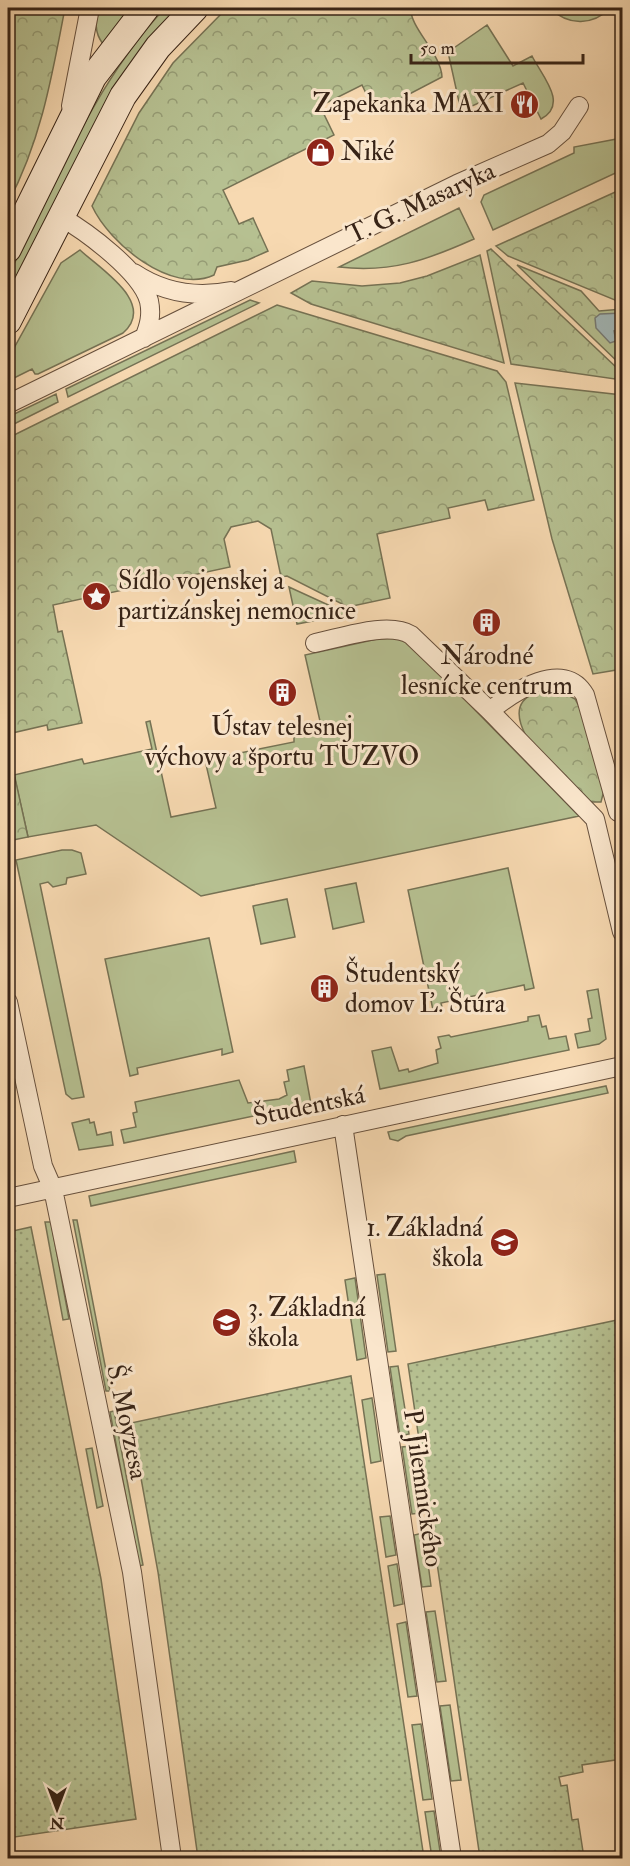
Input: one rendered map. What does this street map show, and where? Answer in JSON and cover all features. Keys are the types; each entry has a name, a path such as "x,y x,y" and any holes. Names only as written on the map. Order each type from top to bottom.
{"street":[{"path":"67,127 90,8"},
{"path":"8,249 93,77 146,8"},
{"path":"8,321 123,96 158,47 195,8"},
{"name":"T. G. Masaryka","path":"8,404 457,184 548,144 562,132 579,106"},
{"name":"T. G. Masaryka","path":"61,217 90,236 140,283 148,300 149,325 144,338"},
{"name":"T. G. Masaryka","path":"119,263 167,291 215,294 250,287"},
{"path":"315,643 383,629 403,630 490,711 595,819 622,932"},
{"path":"490,711 508,696 526,686 551,679 566,679 579,685 585,695 620,812 595,819"},
{"name":"Š. Moyzesa","path":"8,1002 43,1166 53,1189 132,1572 172,1858"},
{"name":"Študentská","path":"8,1198 622,1065"},
{"name":"P. Jilemnického","path":"343,1125 452,1858"}],"green space":[{"path":"8,8 65,8 50,83 37,132 8,203"},
{"path":"100,8 132,8 103,44 96,26"},
{"path":"165,8 179,8 8,298 8,276 78,136 117,69"},
{"path":"227,8 411,8 415,23 436,59 442,77 375,112 362,85 320,106 334,135 223,190 239,224 253,218 268,251 248,260 217,267 214,275 197,279 179,278 161,272 143,262 127,249 112,235 92,206 139,113 173,63"},
{"path":"550,8 611,8 597,18 581,22 565,18"},
{"path":"487,25 513,66 532,56 547,81 551,89 553,106 549,113 541,119 523,83 461,111 448,52"},
{"path":"622,138 622,170 493,230 481,202 484,195 574,153 574,147"},
{"path":"622,189 622,303 508,256 496,246"},
{"path":"459,208 474,239 409,263 376,268 339,267"},
{"path":"491,249 618,369 615,379 511,364 487,251"},
{"path":"80,250 122,287 130,299 133,310 132,322 123,333 38,374 35,374 32,369 8,381 8,359 61,263"},
{"path":"480,255 504,363 311,304 291,293 312,281 362,286 400,283 427,276"},
{"path":"517,265 581,291 599,311 622,309 622,366"},
{"path":"250,300 259,303 68,397 66,389"},
{"path":"277,305 497,371 506,382 534,500 488,510 485,500 448,508 450,518 377,534 390,598 348,607 287,576 281,577 271,529 258,521 231,527 224,539 230,567 53,605 58,632 62,631 82,723 48,730 47,725 8,734 8,438"},
{"path":"515,383 622,395 622,669 593,674 552,539"},
{"path":"56,394 58,402 8,427 8,417"},
{"path":"289,587 348,614 297,624"},
{"path":"396,638 406,641 429,663 579,816 201,896 96,825 28,837 14,775 82,759 84,764 152,749 146,722 150,721 171,817 216,808 205,760 294,742 294,737 322,730 305,655 377,639"},
{"path":"557,689 575,699 581,710 604,790 601,802 589,802 526,736 521,725 519,715 523,701 536,693"},
{"path":"8,746 28,837 8,841"},
{"path":"62,850 81,853 86,874 67,878 66,884 53,887 48,882 40,884 84,1097 72,1099 66,1094 16,860"},
{"path":"508,868 534,988 525,990 524,985 441,1003 442,1007 433,1010 408,890"},
{"path":"356,883 364,922 333,929 325,889"},
{"path":"287,899 295,937 261,944 253,906"},
{"path":"209,938 233,1052 222,1055 222,1049 137,1068 138,1074 130,1076 105,959"},
{"path":"598,989 606,1039 599,1044 578,1048 575,1034 590,1031 588,1019 592,1018 587,991"},
{"path":"539,1015 542,1027 546,1026 549,1039 566,1036 569,1050 380,1089 372,1051 391,1047 399,1071 408,1069 409,1072 438,1063 436,1050 441,1048 438,1037 449,1035 451,1037 528,1021 528,1017"},
{"path":"304,1066 311,1104 124,1143 121,1130 136,1127 133,1113 137,1112 135,1102 239,1080 248,1103 279,1099 287,1095 284,1082 289,1081 287,1070"},
{"path":"606,1086 608,1093 406,1136 398,1141 390,1139 388,1132"},
{"path":"89,1119 90,1123 94,1122 97,1135 111,1132 113,1145 79,1150 72,1123"},
{"path":"294,1151 296,1162 91,1206 89,1196"},
{"path":"73,1220 77,1220 110,1391 106,1391"},
{"path":"45,1222 51,1222 69,1319 63,1320"},
{"path":"31,1227 101,1579 136,1819 8,1838 8,1232"},
{"path":"385,1274 396,1351 388,1352 377,1275"},
{"path":"355,1278 366,1358 357,1360 345,1280"},
{"path":"622,1319 622,1759 582,1765 583,1772 559,1777 561,1786 567,1785 572,1820 578,1819 584,1858 480,1858 408,1364"},
{"path":"398,1366 409,1434 400,1436 390,1367"},
{"path":"351,1376 424,1858 198,1858 158,1572 131,1423"},
{"path":"372,1398 381,1461 371,1463 362,1400"},
{"path":"114,1411 143,1565 139,1566 110,1412"},
{"path":"411,1446 420,1513 412,1514 402,1447"},
{"path":"92,1448 103,1506 97,1508 86,1449"},
{"path":"390,1516 396,1555 386,1557 380,1517"},
{"path":"424,1533 431,1586 422,1587 414,1535"},
{"path":"397,1564 403,1604 394,1606 388,1566"},
{"path":"435,1611 446,1681 437,1682 426,1612"},
{"path":"406,1622 417,1696 408,1697 397,1624"},
{"path":"450,1705 461,1780 451,1781 440,1706"},
{"path":"421,1724 432,1799 423,1800 412,1725"},
{"path":"434,1811 441,1858 432,1858 425,1812"}],"shaded area":[{"path":"622,313 622,330 614,331 616,341 610,343 596,328 595,318 600,314"}],"place":[{"name":"Zapekanka MAXI","path":"525,104"},
{"name":"Niké","path":"320,152"},
{"name":"Sídlo vojenskej a partizánskej nemocnice","path":"97,596"},
{"name":"Národné lesnícke centrum","path":"487,622"},
{"name":"Ústav telesnej výchovy a športu TUZVO","path":"282,693"},
{"name":"Študentský domov Ľ. Štúra","path":"324,989"},
{"name":"1. Základná škola","path":"504,1243"},
{"name":"3. Základná škola","path":"227,1323"}]}
